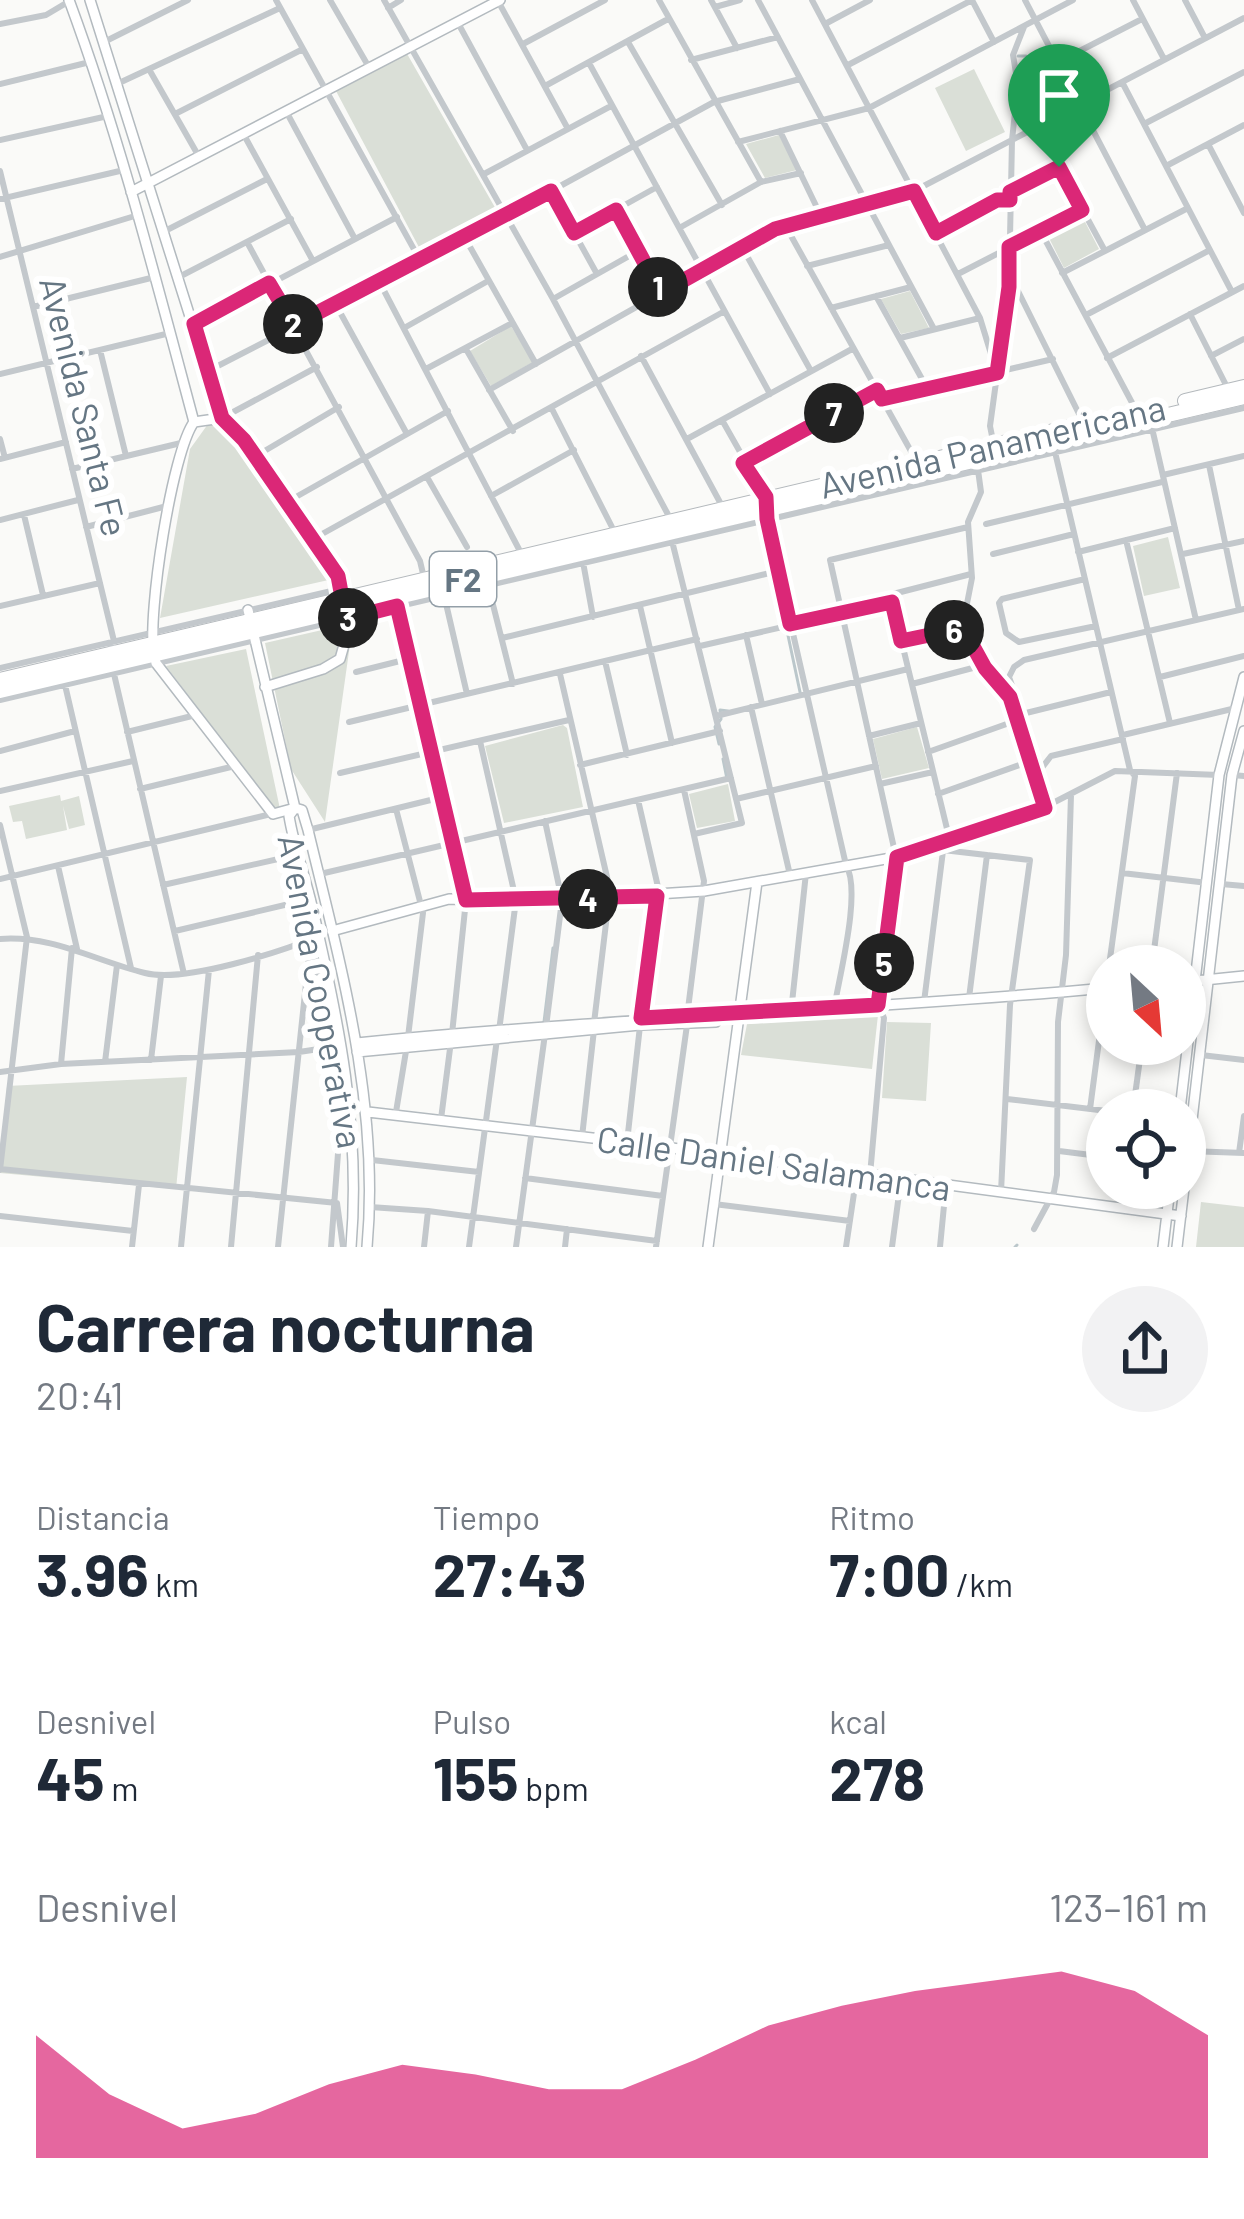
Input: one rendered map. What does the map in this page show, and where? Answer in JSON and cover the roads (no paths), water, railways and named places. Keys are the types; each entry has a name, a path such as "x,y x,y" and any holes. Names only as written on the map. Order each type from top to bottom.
{"highway":[{"name":"Avenida Panamericana","path":"343,603 424,578 616,533 672,530 723,508 767,508 917,462 1236,389"},
{"name":"Avenida Panamericana","path":"251,625 1244,397"},
{"name":"F2","path":"0,691 251,625"},
{"name":"F2","path":"0,680 111,647 154,648"}],"street":[{"path":"0,24 46,15 70,0 92,62 194,422 181,443 167,506 154,648 196,716 273,814"},
{"path":"90,0 222,418 256,456 338,576 348,631 340,658 323,669 265,687"},
{"path":"104,42 171,4 188,0"},
{"path":"330,0 370,69"},
{"path":"401,0 386,4 553,299 672,530 742,824 694,834"},
{"path":"522,44 604,0"},
{"path":"659,0 761,182"},
{"path":"737,48 713,3 740,0"},
{"path":"758,0 934,329"},
{"path":"812,0 980,318 997,373"},
{"path":"825,24 870,0"},
{"path":"847,66 972,0 994,42"},
{"path":"1025,0 1145,230"},
{"path":"738,142 869,108 1073,0"},
{"path":"1133,0 1164,59"},
{"path":"1185,0 1205,38"},
{"path":"131,192 499,1 568,128"},
{"path":"119,83 278,4 421,262"},
{"path":"1060,61 1142,19"},
{"path":"1048,122 1244,19"},
{"path":"545,86 668,20"},
{"path":"458,22 527,150"},
{"path":"993,445 991,425 1009,287 1018,85 1013,56 1024,27"},
{"path":"691,60 778,37"},
{"path":"628,42 722,205"},
{"path":"175,114 303,49"},
{"path":"0,84 92,62"},
{"path":"589,63 770,394"},
{"path":"150,71 199,159"},
{"path":"1144,124 1244,72"},
{"path":"208,370 380,284 714,102 800,79"},
{"path":"1122,82 1232,292"},
{"path":"484,174 610,106"},
{"path":"287,112 355,239"},
{"path":"0,140 108,116"},
{"path":"1166,166 1244,125"},
{"path":"780,131 821,216"},
{"path":"489,390 785,225 914,191 1037,131 1105,251"},
{"path":"244,135 313,261"},
{"path":"1208,144 1244,213"},
{"path":"936,233 1059,167"},
{"path":"3,198 124,170"},
{"name":"Avenida Santa Fe","path":"0,171 100,583 111,647"},
{"path":"681,227 761,182 801,173"},
{"path":"165,231 268,178"},
{"path":"574,233 656,187"},
{"path":"551,191 596,274"},
{"path":"1062,274 1188,208"},
{"path":"616,210 661,293"},
{"path":"958,274 1082,210"},
{"path":"0,257 138,214"},
{"path":"194,324 398,217"},
{"path":"179,277 291,219"},
{"path":"785,225 917,462"},
{"path":"1041,232 1137,412"},
{"path":"465,238 536,364"},
{"path":"247,242 388,499 424,578"},
{"path":"808,266 889,245"},
{"path":"742,247 811,371"},
{"path":"1085,315 1210,250"},
{"path":"553,299 638,251"},
{"path":"33,307 155,278"},
{"path":"404,328 488,281"},
{"path":"380,284 522,555"},
{"path":"1107,358 1244,286"},
{"path":"831,308 911,287"},
{"path":"1009,287 1017,289 1084,424"},
{"path":"875,296 927,388"},
{"path":"336,304 407,434"},
{"path":"313,539 723,312"},
{"path":"1190,314 1211,356 1236,389"},
{"path":"900,338 980,318"},
{"path":"426,370 512,323"},
{"path":"0,374 170,333"},
{"path":"1211,356 1244,339"},
{"path":"687,439 853,348"},
{"path":"466,349 512,431"},
{"path":"100,350 126,456"},
{"path":"641,356 723,508"},
{"path":"882,399 1053,358"},
{"path":"194,422 222,418 317,367"},
{"path":"743,463 877,390"},
{"path":"256,456 339,407"},
{"path":"552,409 616,533"},
{"name":"Avenida Panamericana","path":"767,508 978,470 1244,409"},
{"path":"287,502 448,411"},
{"path":"722,420 767,508 806,694 851,873 851,905 834,1009"},
{"path":"1152,428 1196,620"},
{"path":"0,439 2,459 66,442"},
{"path":"72,469 181,443"},
{"path":"491,496 574,450"},
{"path":"1055,452 1135,776 1112,945"},
{"path":"986,524 1244,457"},
{"path":"1111,692 1022,714 1010,672 1018,663 1242,609 1209,465"},
{"path":"978,470 981,492 968,527 972,574 963,628 1010,697 1040,809"},
{"path":"428,477 467,547"},
{"path":"0,520 80,500"},
{"path":"86,527 167,506"},
{"path":"24,515 43,595"},
{"path":"870,1175 884,1018 878,1005 897,857 830,560 968,527"},
{"path":"1078,552 1175,528"},
{"name":"Avenida Panamericana","path":"343,603 397,606 583,562 672,530"},
{"path":"993,554 1074,534"},
{"path":"1126,540 1170,723"},
{"path":"1182,554 1244,541"},
{"path":"583,562 593,616"},
{"path":"502,638 778,572"},
{"path":"924,1002 945,845 938,794 892,602 893,594 972,574"},
{"path":"1085,579 1000,599 1004,626 1010,638 1024,643 1096,626"},
{"path":"0,606 100,583"},
{"path":"488,584 513,684"},
{"path":"444,595 467,694"},
{"path":"349,722 651,650 892,602"},
{"path":"397,606 466,900 441,1119"},
{"path":"640,606 672,743"},
{"name":"Avenida Cooperativa","path":"251,625 295,808"},
{"path":"901,641 963,628"},
{"path":"746,634 762,704"},
{"path":"0,668 111,647"},
{"path":"0,700 114,673 154,648"},
{"path":"1158,678 1244,656"},
{"path":"356,672 408,658"},
{"path":"605,662 627,755"},
{"path":"912,684 984,665"},
{"path":"716,716 908,669"},
{"path":"114,673 184,974"},
{"path":"560,673 611,897 582,1137"},
{"path":"1197,945 1219,775 1244,677"},
{"path":"65,685 131,969"},
{"path":"751,707 790,875"},
{"path":"1034,778 1051,756 1236,707"},
{"path":"127,732 196,716"},
{"path":"340,773 569,720"},
{"path":"928,752 1015,721"},
{"path":"869,736 921,723"},
{"path":"0,751 75,731"},
{"path":"580,765 720,731"},
{"path":"1206,1008 1244,731"},
{"path":"469,1247 516,900 480,741"},
{"path":"0,791 133,760"},
{"path":"938,794 1028,762"},
{"path":"140,789 236,766"},
{"path":"736,799 876,766"},
{"path":"332,931 419,906 466,900 657,896 897,857 945,845 1040,809 1114,771 1238,776"},
{"path":"880,784 933,772"},
{"path":"1155,945 1177,773"},
{"path":"319,874 731,778"},
{"path":"370,1207 656,1244 704,891 684,789"},
{"path":"1034,1229 1051,1198 1058,1150 1056,1105 1071,795"},
{"path":"308,830 443,797"},
{"path":"627,1142 657,896 638,800"},
{"path":"0,879 295,808"},
{"name":"Avenida Cooperativa","path":"295,808 302,810 319,874 368,1112 372,1160 367,1247"},
{"name":"Avenida Cooperativa","path":"295,808 289,816 296,855 310,899 352,1111 356,1170 347,1247"},
{"path":"396,808 423,920 396,1112"},
{"path":"516,1247 562,900 545,821"},
{"path":"0,825 27,937 5,1071 0,1169 338,1203"},
{"path":"945,845 1030,860 1013,996 1000,1192"},
{"path":"163,885 296,855"},
{"path":"969,998 987,855"},
{"path":"58,866 74,948 61,1064"},
{"path":"791,1012 806,872"},
{"path":"1122,873 1208,883"},
{"path":"708,1247 757,882"},
{"path":"1221,884 1244,886"},
{"path":"175,931 310,899"},
{"path":"0,939 27,937 161,976 209,970 315,938"},
{"path":"315,938 341,1100 332,1247"},
{"path":"278,1247 315,938"},
{"path":"231,1247 258,955"},
{"path":"105,1062 117,965"},
{"path":"182,1247 209,970"},
{"path":"152,1060 161,976"},
{"path":"1206,979 1244,976"},
{"path":"357,1047 1086,988"},
{"path":"5,1071 251,1056 332,1046"},
{"path":"1206,1056 1244,1060"},
{"path":"1006,1099 1086,1109"},
{"name":"Calle Daniel Salamanca","path":"368,1112 1181,1216"},
{"path":"1206,1152 1241,1153 1244,1116"},
{"path":"1058,1150 1086,1154"},
{"path":"372,1160 479,1172"},
{"path":"846,1247 856,1173"},
{"path":"525,1178 663,1196"},
{"path":"892,1247 902,1179"},
{"path":"132,1247 139,1183"},
{"path":"940,1247 946,1185"},
{"path":"338,1203 347,1247"},
{"path":"714,1204 850,1221"},
{"path":"1163,1247 1168,1209"},
{"path":"1178,1247 1182,1209"},
{"path":"424,1247 428,1211"},
{"path":"0,1216 133,1231"},
{"path":"565,1247 567,1229"}],"waterway":[{"path":"1018,56 1030,61 1026,98 1040,129"},
{"path":"765,527 800,692"},
{"path":"719,744 715,727 720,710 728,711"},
{"path":"723,759 727,779"},
{"path":"544,1022 553,948"}]}
